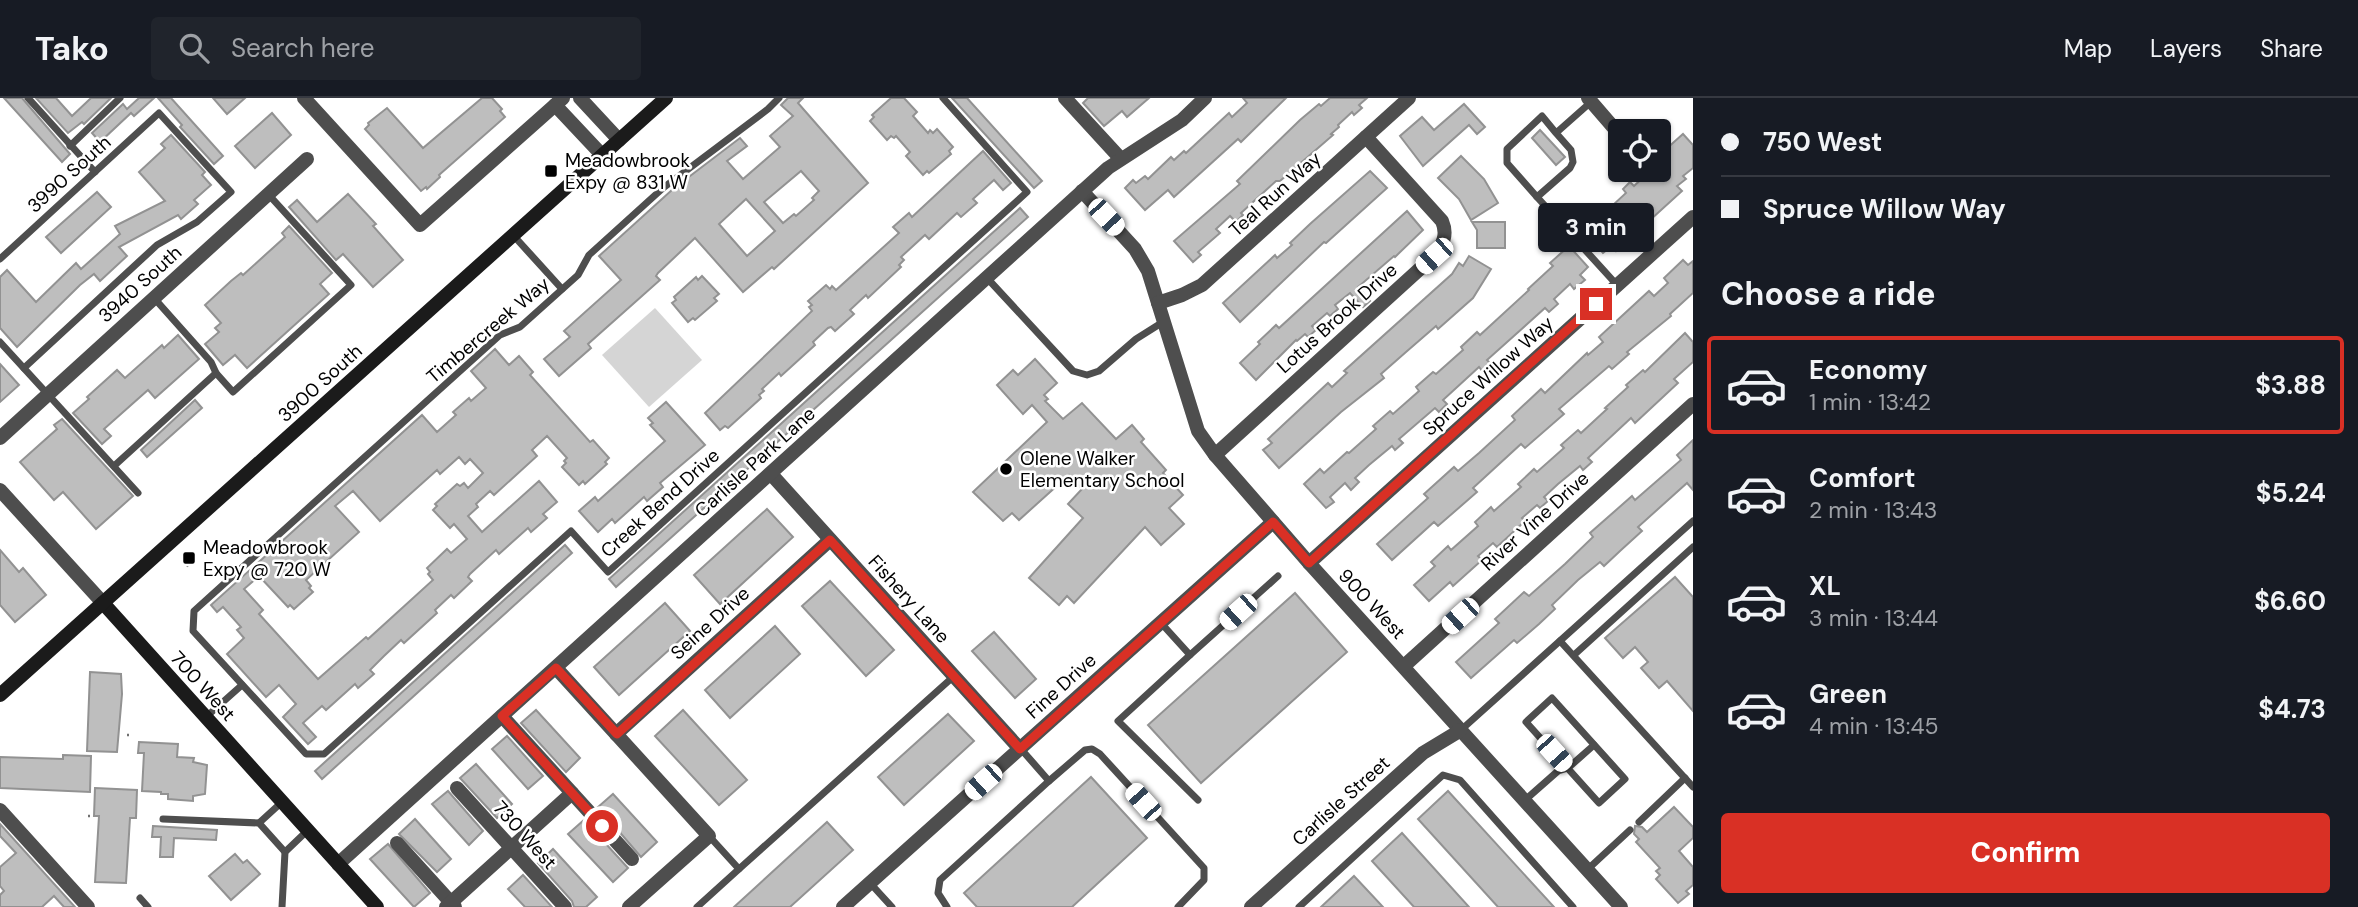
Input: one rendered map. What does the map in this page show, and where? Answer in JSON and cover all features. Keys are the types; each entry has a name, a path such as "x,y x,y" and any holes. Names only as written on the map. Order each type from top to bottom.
{"main road":[{"name":"3900 South","path":"0,695 666,98"},
{"name":"700 West","path":"103,603 377,907"}],"street":[{"path":"304,98 420,225 559,101 602,155"},
{"path":"580,98 619,141"},
{"path":"1065,98 1120,158"},
{"name":"Carlisle Park Lane","path":"338,864 1082,191 1120,158 1182,120 1205,98"},
{"name":"Teal Run Way","path":"1158,303 1182,296 1202,285 1409,98"},
{"path":"1589,100 1608,121"},
{"name":"Lotus Brook Drive","path":"1215,455 1443,245 1446,230 1436,213 1366,137"},
{"name":"3940 South","path":"0,439 307,159"},
{"name":"900 West","path":"1082,191 1135,248 1148,271 1198,431 1215,455 1309,563 1621,907"},
{"name":"Spruce Willow Way","path":"1309,563 1693,217"},
{"name":"River Vine Drive","path":"1404,666 1693,404"},
{"name":"Fishery Lane","path":"771,474 1020,749"},
{"name":"700 West","path":"0,490 103,603"},
{"name":"Fine Drive","path":"843,907 1273,522"},
{"name":"Seine Drive","path":"617,734 830,540"},
{"path":"556,668 709,836 629,907"},
{"path":"502,716 632,859"},
{"name":"Carlisle Street","path":"1251,907 1423,753 1461,730"},
{"name":"730 West","path":"457,788 565,907"},
{"path":"397,843 450,906 572,793"},
{"path":"0,810 88,907"}],"lane":[{"path":"28,98 94,172"},
{"path":"71,146 120,98"},
{"name":"Timbercreek Way","path":"242,685 193,631 194,611 500,335 520,327 578,275 589,255 663,188 779,98"},
{"name":"Creek Bend Drive","path":"242,685 306,754 324,754 571,531 608,572 1027,192 943,98"},
{"path":"1556,132 1589,100"},
{"name":"3990 South","path":"0,259 159,113 231,192 197,222 157,245 24,368"},
{"path":"1537,197 1570,168 1574,156 1542,116 1507,149 1507,163 1537,197 1617,285"},
{"path":"154,298 211,362 216,373 233,392 351,285 268,194"},
{"path":"513,235 562,289"},
{"path":"987,277 1073,371 1087,375 1099,370 1163,322"},
{"path":"0,342 138,493"},
{"path":"114,466 216,373"},
{"path":"1461,730 1693,521"},
{"path":"1574,655 1693,547"},
{"path":"1198,800 1118,720 1278,576"},
{"path":"1161,623 1190,655"},
{"path":"1560,641 1693,787"},
{"path":"697,907 953,677"},
{"path":"206,718 242,685"},
{"path":"1552,698 1625,779 1599,803 1568,768 1526,722 1552,698"},
{"path":"1525,800 1558,771 1568,768 1594,745"},
{"path":"1020,749 1049,781"},
{"path":"947,907 938,893 940,880 1049,781 1085,750 1092,749 1100,754 1204,868 1204,880 1178,907"},
{"path":"1299,907 1443,775 1460,780 1573,907"},
{"path":"1639,822 1685,778"},
{"path":"163,819 259,823 282,802"},
{"path":"259,823 285,852"},
{"path":"282,907 285,852 307,830"},
{"path":"1587,870 1630,830"},
{"path":"709,836 739,869"},
{"path":"870,883 892,907"},
{"path":"140,898 148,907"}],"path":[{"path":"187,565 190,569"}],"shaded area":[{"path":"655,308 702,360 649,407 602,355"}],"building":[{"path":"4,98 22,98 70,154 62,162"},
{"path":"36,98 56,98 72,116 91,98 111,98 84,124 82,122 68,133"},
{"path":"139,98 154,98 134,116 131,113 100,142 92,133 123,104 127,109"},
{"path":"158,98 171,98 223,156 214,164"},
{"path":"213,98 245,98 227,114"},
{"path":"482,98 492,98 505,117 439,175 427,189 426,187 421,191 365,129 368,123 387,108 423,148"},
{"path":"788,98 803,98 798,103 868,183 774,269 772,267 743,292 695,238 658,273 656,276 660,280 588,344 591,348 559,376 544,359 570,337 564,331 621,280 599,256 673,189 740,138 747,146 727,161 743,179 780,147 770,136 793,116 781,105","holes":["801,171 819,191 812,198 814,200 796,216 794,214 783,223 764,202","746,199 775,231 747,256 719,224"]},
{"path":"891,98 904,98 917,112 913,116 928,133 937,129 953,147 949,151 951,154 929,173 927,171 923,175 906,156 910,152 896,136 887,140 870,121 874,117 872,115"},
{"path":"952,98 967,98 1042,181 1034,188"},
{"path":"1088,98 1149,98 1127,117 1122,111 1104,126 1083,103"},
{"path":"1243,98 1286,98 1241,142 1238,139 1174,197 1168,190 1145,210 1125,188 1133,180 1136,183 1145,176 1148,179 1171,157 1174,160 1184,151 1186,153 1229,113 1232,117 1247,103"},
{"path":"1330,98 1367,98 1359,105 1362,108 1354,115 1352,112 1338,125 1331,134 1333,135 1280,181 1276,181 1241,213 1243,215 1236,222 1230,216 1216,229 1220,233 1198,252 1201,255 1193,262 1174,241 1240,184 1237,181 1300,120"},
{"path":"1464,104 1485,127 1477,134 1469,125 1423,166 1400,136 1422,117 1434,130"},
{"path":"272,113 291,135 255,168 235,146"},
{"path":"1540,130 1565,157 1556,165 1532,138"},
{"path":"1683,134 1693,145 1693,168 1683,176 1686,179 1677,186 1682,191 1616,251 1612,246 1603,253 1584,232 1626,193 1623,189 1630,182 1634,186 1638,182 1671,182 1671,145"},
{"path":"171,135 205,172 202,175 211,185 194,200 198,204 181,219 178,215 119,247 127,256 100,281 94,274 80,285 17,347 0,328 0,277 7,270 36,302 76,263 81,269 120,234 115,226 165,201 139,172 165,148 161,144"},
{"path":"983,151 1011,183 1003,190 994,180 973,199 977,203 961,217 957,213 929,239 925,235 901,257 904,260 899,265 901,267 868,298 866,295 850,310 854,314 835,331 831,327 828,328 813,342 815,345 781,376 779,373 762,389 764,391 759,395 761,398 728,428 725,426 720,430 705,413 812,311 809,307 812,305 808,301 826,285 836,290 899,233 893,227 909,213 912,217"},
{"path":"1461,156 1484,179 1498,203 1471,220 1459,199 1438,178"},
{"path":"1370,171 1387,188 1324,242 1240,322 1223,303 1275,255 1277,258 1292,245 1290,243 1310,224"},
{"path":"97,192 111,207 61,253 46,237"},
{"path":"348,194 376,224 373,226 403,260 373,287 343,254 336,260 289,207 297,200 317,222"},
{"path":"1020,208 1028,217 616,587 609,579"},
{"path":"1407,211 1423,230 1358,287 1370,301 1363,307 1350,293 1335,305 1338,309 1330,316 1327,313 1312,326 1316,330 1308,337 1305,334 1296,340 1256,380 1240,363 1260,344 1258,342 1276,325 1279,328"},
{"path":"1472,222 1505,222 1505,248 1477,248 1477,230"},
{"path":"289,226 332,273 320,284 329,294 247,368 235,355 223,365 205,344 219,332 215,328 221,323 205,305 285,237 282,233"},
{"path":"1569,246 1588,267 1580,275 1585,280 1574,289 1570,284 1554,299 1558,304 1549,312 1545,308 1487,360 1491,364 1483,372 1479,367 1443,400 1447,404 1439,412 1435,408 1399,439 1403,443 1395,450 1392,446 1369,465 1355,478 1359,482 1351,490 1345,483 1330,497 1334,502 1326,508 1304,484 1320,469 1324,473 1349,453 1376,429 1373,426 1390,411 1393,414 1419,391 1416,387 1433,372 1436,374 1463,350 1461,347 1477,332 1480,335 1529,290 1553,266 1550,263"},
{"path":"1469,256 1491,269 1473,298 1438,329 1436,326 1406,352 1381,374 1384,378 1341,412 1279,468 1263,450 1272,443 1268,439 1328,383 1332,387 1347,373 1344,371 1452,274 1459,263 1463,266"},
{"path":"1683,260 1688,265 1693,261 1693,293 1670,314 1671,316 1627,352 1629,354 1612,369 1609,366 1559,409 1564,414 1525,448 1521,444 1473,488 1477,492 1438,526 1434,522 1392,560 1377,544 1428,498 1424,494 1454,467 1458,471 1515,420 1512,416 1541,389 1545,393 1587,353 1588,355 1603,342 1599,337 1649,291 1654,296 1668,283 1664,278"},
{"path":"702,276 719,294 714,298 717,301 695,320 693,318 688,322 672,303 676,300 674,297 696,277 698,280"},
{"path":"1685,333 1693,342 1693,362 1674,379 1678,383 1635,423 1631,418 1588,458 1592,462 1583,470 1580,466 1558,484 1544,497 1548,501 1540,508 1537,505 1522,518 1525,521 1497,547 1493,543 1478,556 1482,560 1453,586 1450,582 1429,601 1414,585 1435,566 1431,562 1448,546 1451,550 1478,526 1475,522 1491,507 1494,511 1521,487 1518,484 1534,469 1537,472 1564,448 1561,445 1578,430 1581,433 1628,387 1626,385 1643,370 1645,372"},
{"path":"178,335 199,359 155,398 148,390 104,429 111,436 102,444 73,413 117,370 125,378 162,345 164,348"},
{"path":"495,349 509,365 519,356 533,372 530,375 590,442 593,440 609,458 605,462 607,464 585,484 583,481 579,485 562,467 567,458 547,436 532,450 537,456 494,495 490,491 468,516 482,532 539,481 557,502 543,514 547,518 531,532 528,528 499,554 496,550 470,574 468,577 472,581 454,598 451,595 435,610 437,613 404,643 401,640 370,670 374,674 358,688 355,684 326,710 322,706 303,723 316,737 308,744 283,717 296,704 279,685 266,697 227,654 244,638 237,630 241,627 223,607 217,612 211,605 422,415 437,432 456,415 453,412 486,388 471,371","holes":["459,457 465,464 470,459 483,473 468,488 464,483 460,486 457,484 435,504 437,506 433,510 450,528 454,524 467,539 451,553 447,549 427,568 433,580 368,639 366,637 318,679 259,614 263,610 244,589 259,576 288,607 290,605 294,609 313,592 306,580 359,532 335,506 353,491 380,521 437,470 440,474"]},
{"path":"1035,359 1057,383 1044,395 1048,399 1045,401 1063,419 1082,403 1116,439 1132,425 1144,439 1141,442 1166,470 1163,473 1183,495 1169,508 1184,524 1161,545 1145,527 1074,603 1067,596 1059,605 1029,578 1083,518 1068,504 1082,489 1069,475 1019,520 1012,513 1003,521 973,492 1047,422 1032,405 1023,414 997,385 1013,370 1018,375"},
{"path":"0,364 19,385 0,402"},
{"path":"195,400 202,408 147,457 141,450"},
{"path":"666,402 705,445 660,483 663,487 647,501 644,497 615,523 612,519 598,532 579,511 595,497 598,501 665,441 650,425 653,423 648,418"},
{"path":"62,419 133,496 96,529 63,492 54,500 20,462 57,429 54,425"},
{"path":"1693,440 1693,490 1687,483 1638,527 1642,531 1604,566 1600,562 1578,580 1552,605 1555,609 1539,624 1517,643 1514,640 1471,678 1456,662 1499,623 1495,619 1524,592 1529,596 1593,537 1590,533 1632,496 1635,500 1681,460 1677,455"},
{"path":"767,509 793,537 720,604 694,575"},
{"path":"565,545 572,553 322,779 315,771"},
{"path":"0,550 19,572 23,568 46,595 15,622 0,605"},
{"path":"1675,577 1693,597 1693,711 1667,681 1659,688 1641,668 1648,662 1635,647 1623,658 1605,638"},
{"path":"830,581 894,650 866,676 802,606"},
{"path":"1295,593 1347,652 1201,783 1148,725"},
{"path":"665,603 690,631 619,695 594,667"},
{"path":"775,626 800,654 730,718 705,690"},
{"path":"994,632 1036,679 1015,698 972,651"},
{"path":"90,672 121,674 117,752 87,751"},
{"path":"536,710 580,758 566,772 521,723"},
{"path":"683,710 747,780 719,805 655,736"},
{"path":"948,714 974,741 904,805 878,777"},
{"path":"507,736 543,776 528,789 492,749"},
{"path":"139,742 178,744 177,757 194,758 193,762 207,765 205,794 193,796 193,801 168,799 168,794 142,791 144,753 138,753"},
{"path":"63,755 91,756 90,792 0,788 0,757 63,759"},
{"path":"476,764 512,804 497,818 460,778"},
{"path":"1091,777 1147,838 1072,907 977,907 964,893"},
{"path":"95,788 137,790 136,818 130,818 126,883 95,882 99,816 94,816"},
{"path":"448,791 483,831 469,845 432,804"},
{"path":"1448,791 1554,907 1498,907 1418,819"},
{"path":"613,794 657,842 641,857 598,807"},
{"path":"1674,807 1693,827 1693,838 1679,851 1693,867 1693,885 1686,891 1689,894 1678,903 1656,879 1660,875 1656,871 1660,868 1636,842 1639,839 1634,834 1635,826 1642,827 1647,832"},
{"path":"415,819 451,859 437,872 399,834"},
{"path":"584,820 628,868 613,882 568,834"},
{"path":"827,822 853,850 790,907 734,907"},
{"path":"0,824 75,907 64,907 54,896 42,907 0,907 0,895 4,891 0,886 0,867 16,853 0,836"},
{"path":"153,826 217,830 216,840 174,838 173,857 160,857 161,837 152,837"},
{"path":"1402,833 1469,907 1414,907 1372,861"},
{"path":"388,844 430,893 414,907 370,859"},
{"path":"553,849 597,897 586,907 574,907 572,901 538,863"},
{"path":"235,854 243,863 247,860 260,874 231,900 209,876"},
{"path":"523,875 552,907 525,907 508,889"},
{"path":"1354,876 1383,907 1321,907"}],"place":[{"name":"Meadowbrook Expy @ 831 W","path":"551,171"},
{"name":"Olene Walker Elementary School","path":"1006,469"},
{"name":"Meadowbrook Expy @ 720 W","path":"189,558"}],"route":[{"path":"602,826 502,716 556,668 617,734 830,540 1020,749 1273,522 1309,563 1596,304"}]}
